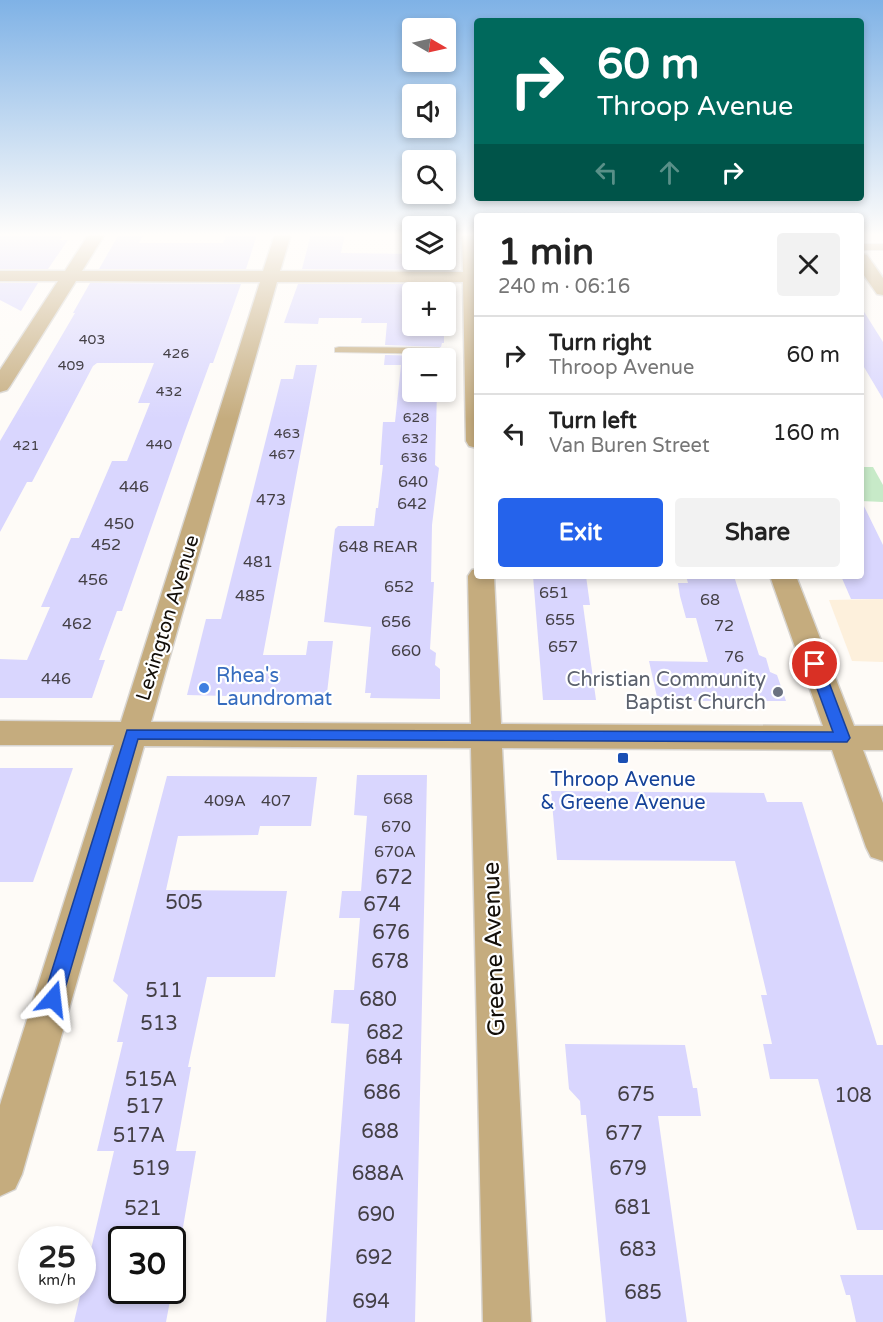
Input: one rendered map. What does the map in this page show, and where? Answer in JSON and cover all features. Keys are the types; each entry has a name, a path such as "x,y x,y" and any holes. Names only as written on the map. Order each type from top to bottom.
{"street":[{"path":"0,386 57,296"},
{"name":"Lexington Avenue","path":"0,1174 264,296"},
{"name":"Greene Avenue","path":"481,579 507,1322"},
{"path":"784,579 883,847"},
{"path":"0,733 883,738"}],"lane":[{"path":"339,350 402,351"}],"shaded area":[{"path":"883,599 883,662 852,661 829,600"}],"green space":[{"path":"864,467 873,467 883,485 883,502 864,501"}],"building":[{"path":"0,296 30,296 21,311 0,300"},
{"path":"83,296 237,296 213,363 210,363 185,431 122,611 117,611 99,660 105,660 92,698 0,698 0,659 27,660 50,607 41,607 71,538 79,538 112,461 127,461 150,403 138,403 154,363 97,363 93,366 32,482 27,482 0,532 0,441 75,313 73,313"},
{"path":"294,296 402,296 402,336 444,336 444,343 441,347 385,345 387,323 361,323 362,318 319,318 318,324 284,323"},
{"path":"864,312 883,342 883,399 864,367"},
{"path":"385,355 402,355 402,402 437,402 435,465 439,468 432,525 431,582 434,582 430,649 436,653 435,665 440,669 440,699 370,698 371,693 365,693 371,627 324,622 335,529 338,526 374,526 383,465 380,465 383,422 395,422 401,365 384,365"},
{"path":"296,365 317,365 263,655 306,655 308,641 333,641 327,693 231,692 226,696 187,695 206,619 221,619 281,379 293,379"},
{"path":"864,506 883,545 883,599 851,599 842,579 864,579"},
{"path":"533,579 586,579 590,605 583,605 596,700 543,700"},
{"path":"687,579 735,579 759,655 766,658 770,672 777,675 786,701 683,701 683,697 657,697 649,661 708,662 696,618 686,618 680,596 678,583 688,583"},
{"path":"0,768 73,768 33,882 0,882"},
{"path":"357,775 427,775 415,1322 326,1322 349,1024 331,1023 334,990 354,990 360,918 339,918 342,891 361,891 367,816 354,815"},
{"path":"167,776 317,777 311,826 260,826 258,835 178,836 166,890 287,891 275,977 207,977 188,1067 191,1067 176,1151 196,1151 183,1226 108,1226 108,1304 169,1304 166,1322 74,1322 78,1304 96,1304 96,1228 114,1151 97,1151 123,1042 117,1042 128,995 113,981"},
{"path":"551,791 764,793 767,802 802,802 877,1045 883,1045 883,1230 857,1230 818,1079 770,1079 763,1044 772,1044 761,995 767,995 735,861 557,860"},
{"path":"565,1044 685,1045 693,1088 697,1088 701,1116 658,1116 687,1322 606,1322 586,1115 581,1115 580,1101 569,1089"},
{"path":"840,1275 883,1275 883,1322 856,1322 850,1295 846,1295"}],"place":[{"name":"Rhea's Laundromat","path":"204,688"},
{"name":"Christian Community Baptist Church","path":"778,692"},
{"name":"Throop Avenue & Greene Avenue","path":"623,758"}],"route":[{"path":"53,999 133,734 842,738 815,664"}]}
